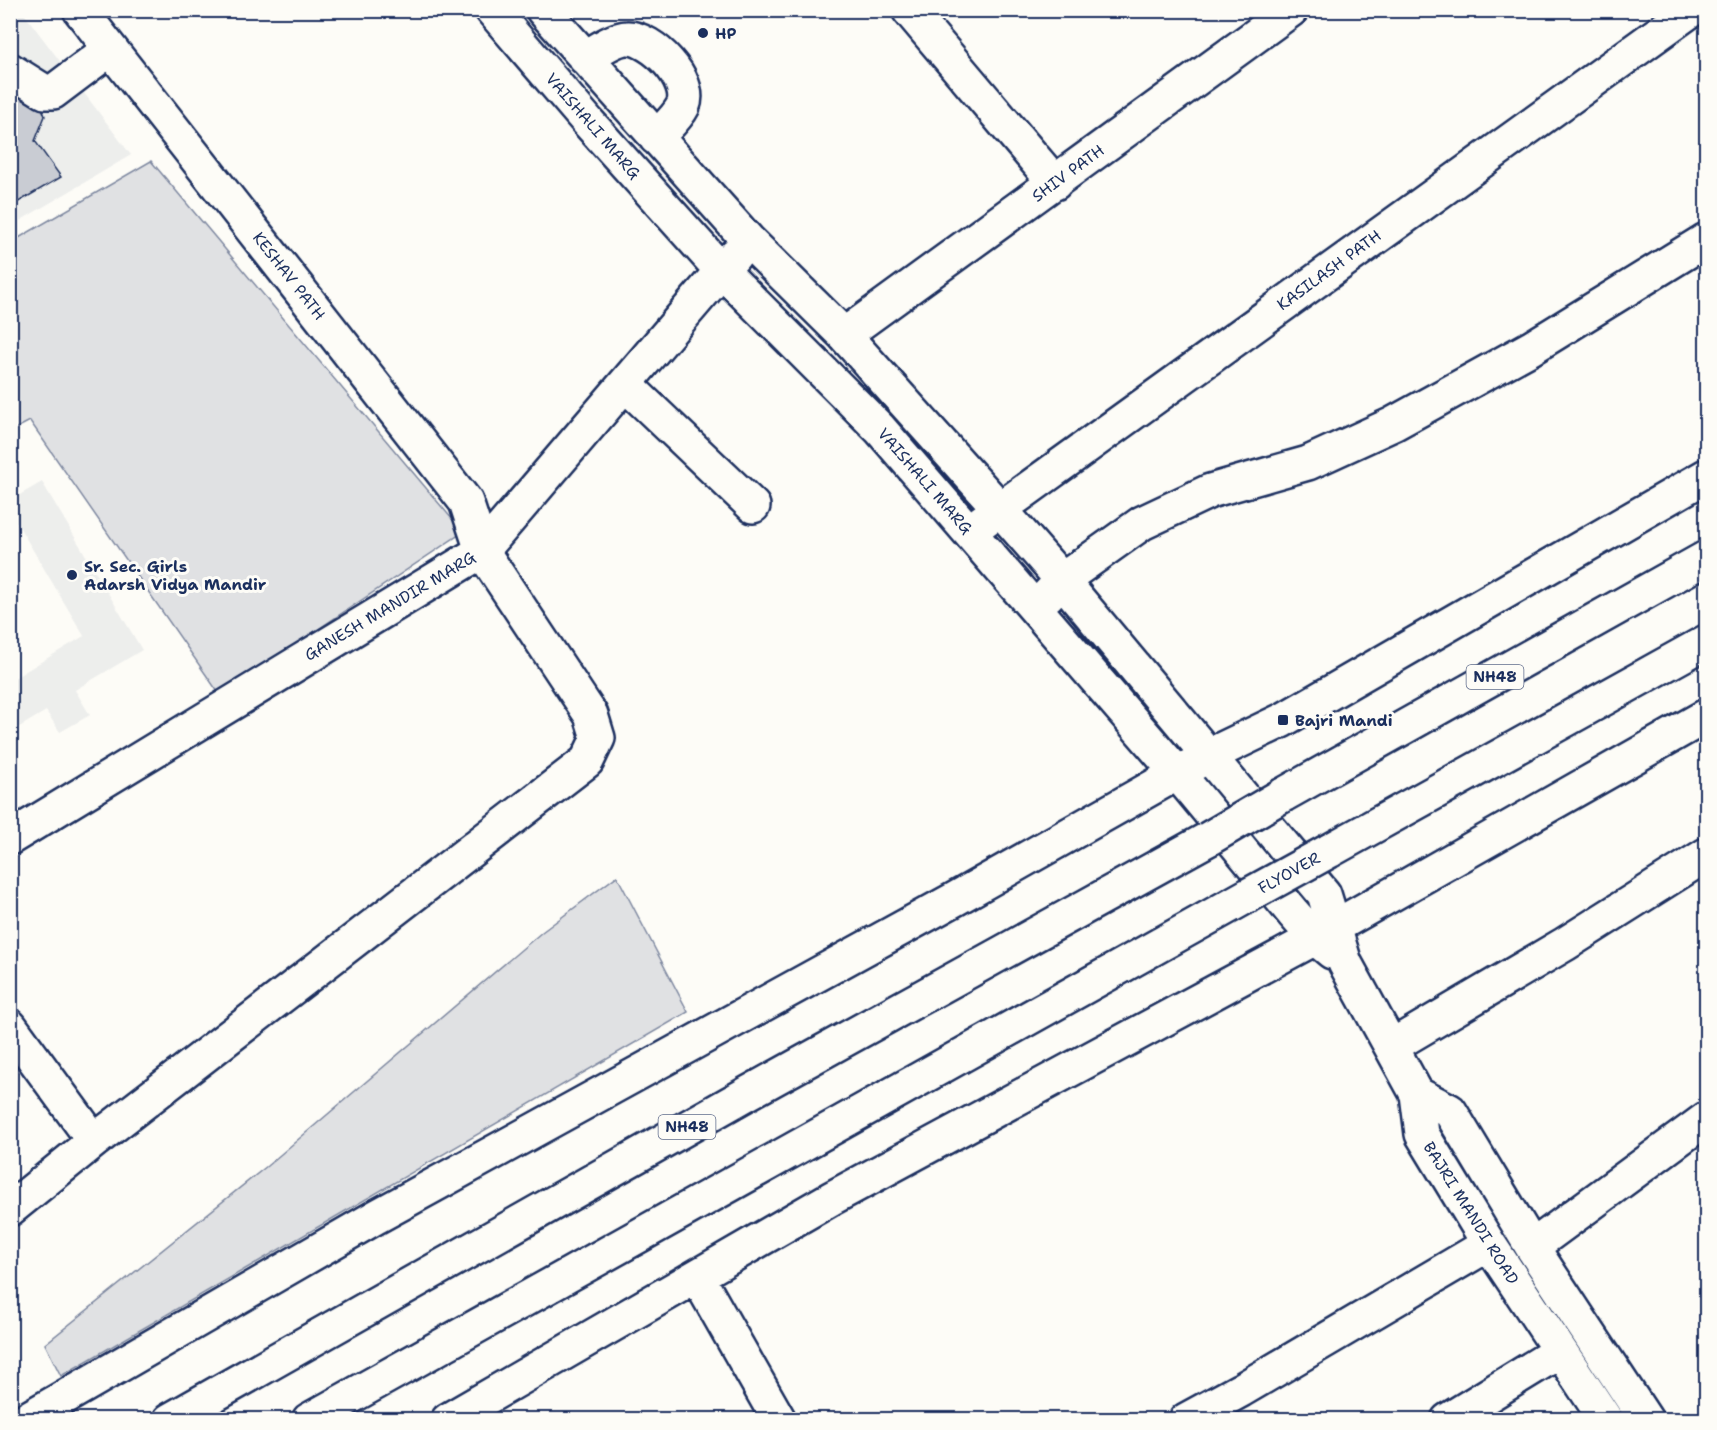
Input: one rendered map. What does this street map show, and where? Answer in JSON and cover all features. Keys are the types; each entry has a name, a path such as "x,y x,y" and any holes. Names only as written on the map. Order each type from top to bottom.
{"main road":[{"name":"KESHAV PATH","path":"10,1209 94,1141 587,761 598,738 591,715 482,550 466,502 80,10"},
{"name":"VAISHALI MARG","path":"492,10 588,122 721,270 880,429 1178,774 1325,932 1345,963"},
{"path":"543,10 748,240 844,334 1062,580 1324,894 1325,932"},
{"path":"909,10 1055,183"},
{"name":"SHIV PATH","path":"844,334 1291,10"},
{"name":"KASILASH PATH","path":"969,532 999,508 1691,10"},
{"path":"585,58 625,38 643,40 678,73 686,89 683,105 672,122 656,138"},
{"path":"10,70 49,93 110,49"},
{"path":"588,122 617,95"},
{"name":"GANESH MANDIR MARG","path":"10,838 482,550 748,240"},
{"path":"1034,608 1062,580 1142,524 1210,490 1308,463 1393,424 1531,348 1707,240"},
{"path":"625,384 753,506"},
{"path":"25,1419 376,1218 944,905 1208,756 1282,720 1707,476"},
{"name":"NH48","path":"170,1419 729,1103 1208,839 1707,558"},
{"name":"FLYOVER","path":"309,1419 1707,642"},
{"path":"448,1419 832,1198 1325,932 1707,716"},
{"path":"1392,1046 1565,944 1707,855"},
{"name":"BAJRI MANDI ROAD","path":"1345,963 1417,1094 1422,1134 1489,1244 1606,1419"},
{"path":"10,1026 94,1141"},
{"path":"1417,1094 1450,1111 1532,1247 1646,1419"},
{"path":"1532,1247 1707,1119"},
{"path":"1186,1419 1241,1390 1489,1244"},
{"path":"698,1276 779,1419"},
{"path":"1448,1419 1560,1351"}],"shaded area":[{"path":"10,11 22,11 131,155 11,226"},
{"path":"151,161 463,532 220,695 30,421 11,431 10,243"},
{"name":"Sr. Sec. Girls Adarsh Vidya Mandir","path":"42,482 142,650 75,690 90,715 60,732 46,711 11,732 11,680 84,636 11,513 11,500"},
{"path":"617,876 688,1012 61,1376 45,1344 267,1166 542,932"}],"building":[{"path":"10,78 35,89 45,116 35,141 61,177 10,207"}],"place":[{"name":"HP","path":"703,33"},
{"name":"Sr. Sec. Girls Adarsh Vidya Mandir","path":"72,575"},
{"name":"Bajri Mandi","path":"1283,720"}]}
